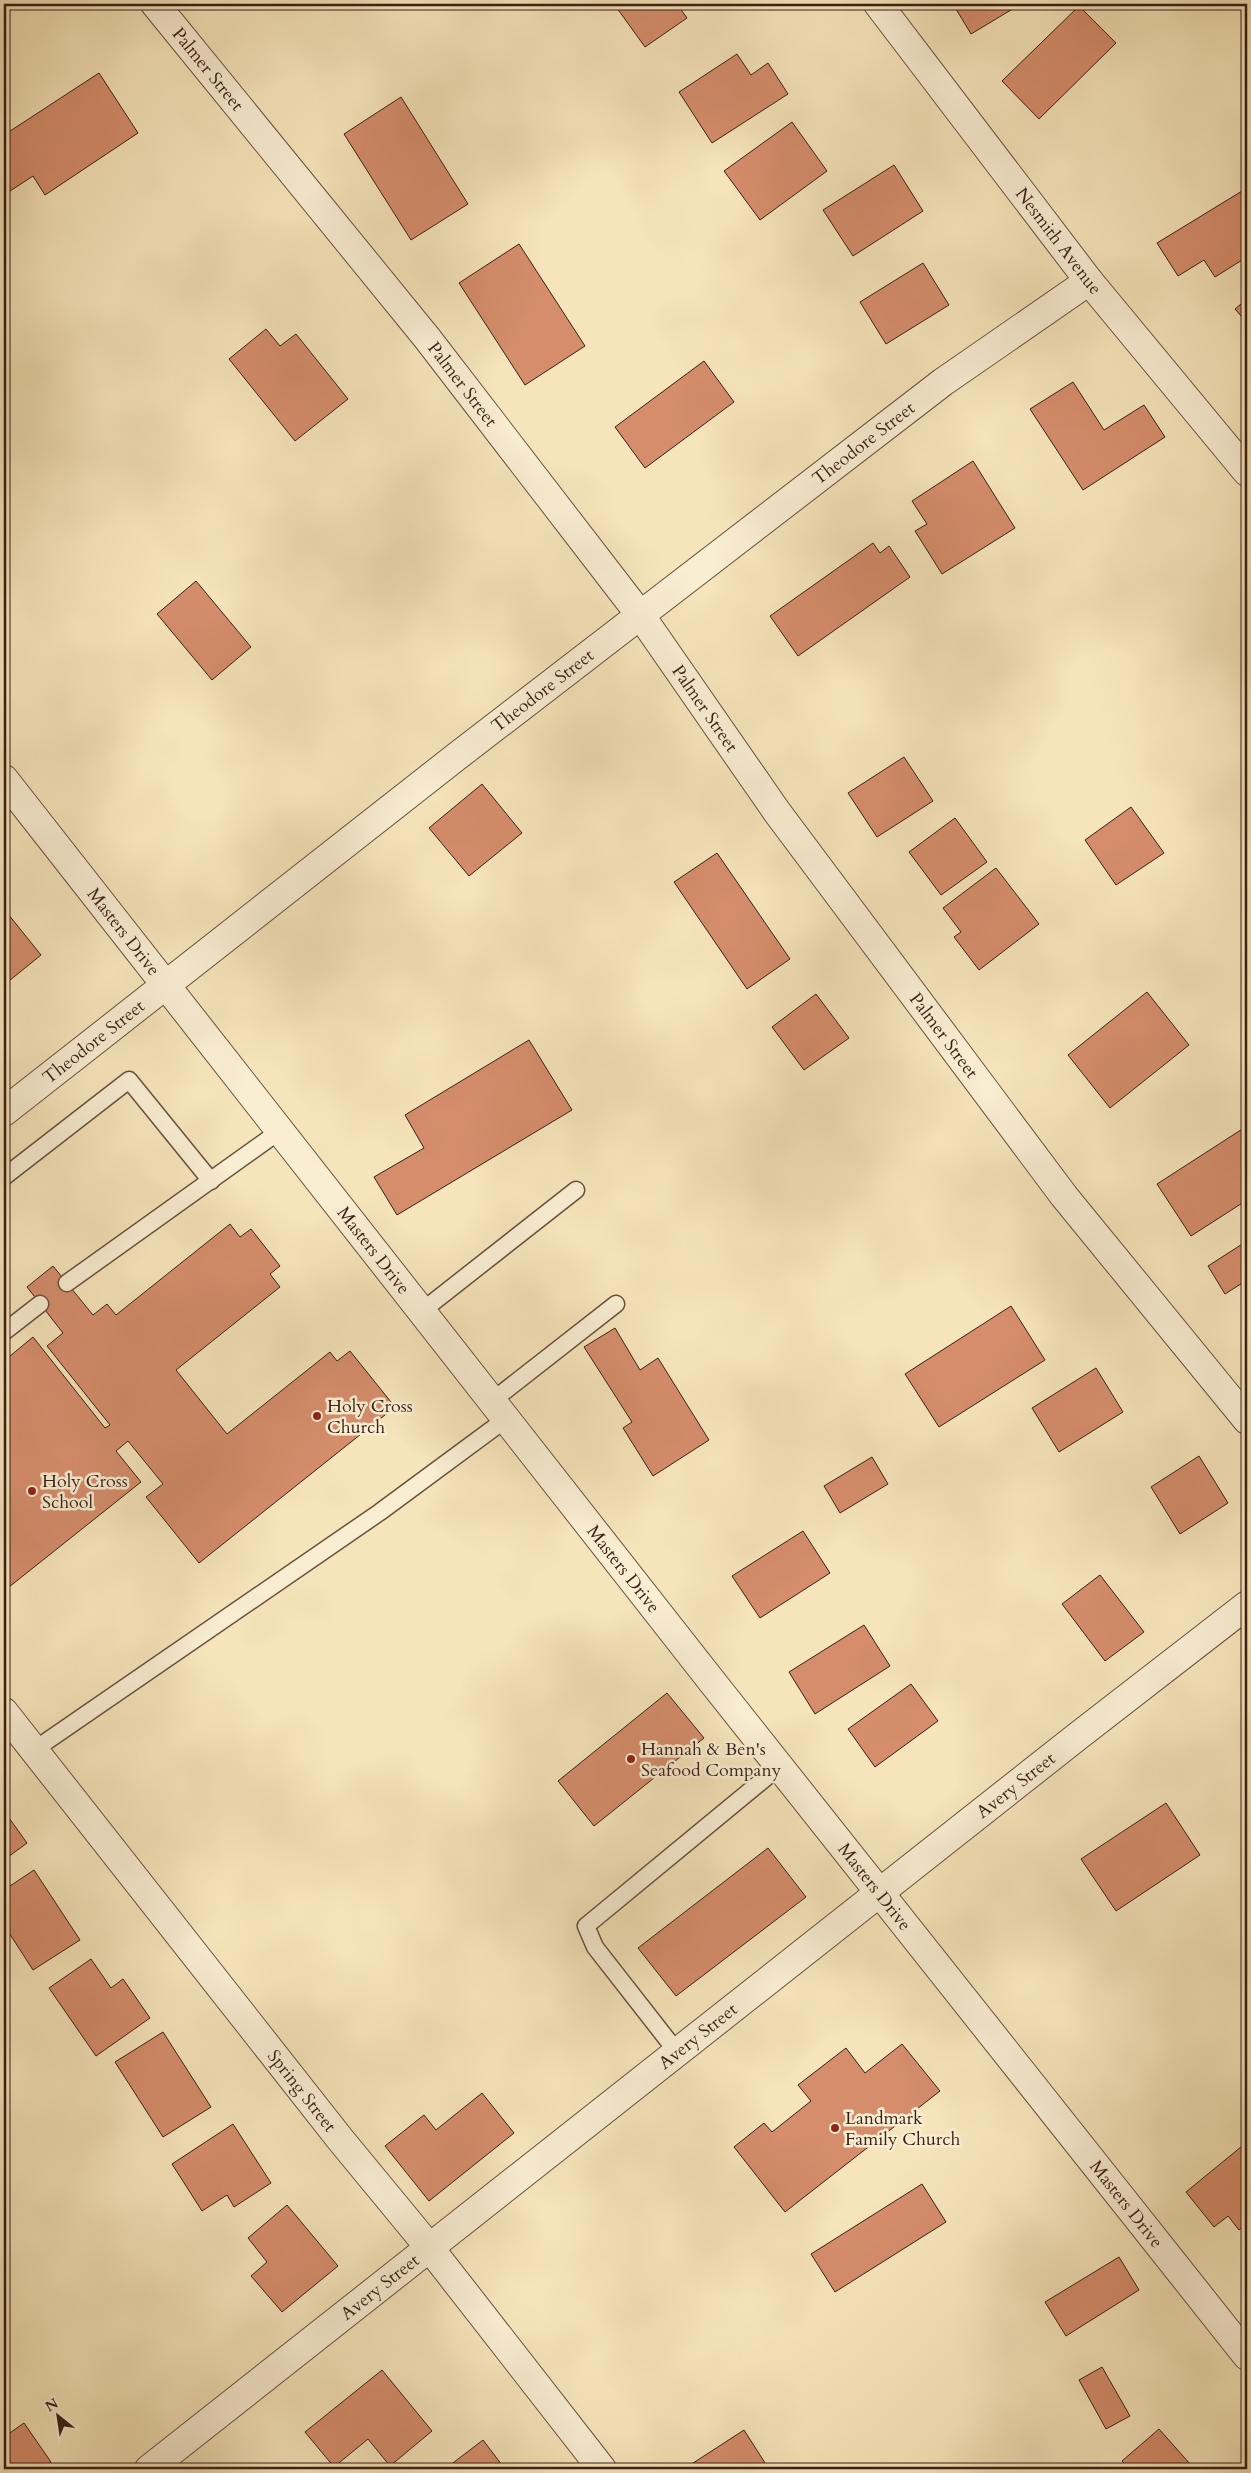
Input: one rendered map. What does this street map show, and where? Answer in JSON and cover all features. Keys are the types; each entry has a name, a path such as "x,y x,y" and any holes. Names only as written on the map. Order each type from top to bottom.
{"street":[{"name":"Palmer Street","path":"155,4 427,338 641,616 783,820 1064,1196 1247,1420"},
{"name":"Nesmith Avenue","path":"878,4 1089,281 1247,472"},
{"name":"Theodore Street","path":"4,1112 456,757 943,382 1089,281"},
{"name":"Masters Drive","path":"4,779 166,983 499,1410 1247,2356"},
{"name":"Avery Street","path":"150,2469 429,2247 1247,1605"},
{"name":"Spring Street","path":"4,1712 340,2139 429,2247 602,2469"}],"lane":[{"path":"4,1177 129,1080 210,1180"},
{"path":"67,1283 281,1130"},
{"path":"422,1311 576,1190"},
{"path":"4,1332 40,1304"},
{"path":"34,1750 380,1512 499,1410 616,1304"},
{"path":"677,2052 595,1947 586,1926 780,1766"}],"building":[{"path":"614,4 677,4 687,18 645,47"},
{"path":"953,4 1021,4 971,34"},
{"path":"1079,6 1116,43 1039,119 1002,81"},
{"path":"737,54 751,75 768,63 788,94 712,143 679,92"},
{"path":"99,73 138,133 45,195 33,176 4,195 4,135"},
{"path":"401,97 468,204 411,240 344,134"},
{"path":"792,122 827,171 760,220 724,171"},
{"path":"894,165 923,211 853,256 823,210"},
{"path":"1247,188 1247,257 1215,277 1204,260 1178,276 1157,243"},
{"path":"519,244 585,346 525,385 459,283"},
{"path":"923,263 949,305 886,344 860,302"},
{"path":"1247,299 1247,323 1235,309"},
{"path":"266,329 280,346 296,334 348,399 295,441 229,359"},
{"path":"704,361 734,402 645,468 615,427"},
{"path":"1073,382 1104,430 1144,405 1165,437 1083,490 1030,409"},
{"path":"973,461 1015,528 942,574 915,531 927,524 912,501"},
{"path":"873,543 880,553 889,546 910,577 798,656 770,616"},
{"path":"196,581 251,647 212,680 157,614"},
{"path":"904,757 933,801 877,837 848,793"},
{"path":"482,784 522,833 469,876 429,828"},
{"path":"1131,807 1164,853 1116,885 1085,840"},
{"path":"955,818 987,862 941,895 909,852"},
{"path":"717,853 790,959 747,989 674,882"},
{"path":"996,868 1039,924 979,970 954,937 961,932 943,908"},
{"path":"4,909 41,955 4,985"},
{"path":"1147,992 1189,1045 1110,1108 1068,1055"},
{"path":"816,994 849,1038 804,1070 772,1027"},
{"path":"529,1040 572,1110 397,1215 374,1177 424,1148 405,1115"},
{"path":"1247,1126 1247,1200 1191,1236 1157,1184"},
{"name":"Holy Cross Church","path":"230,1224 240,1237 251,1229 280,1266 270,1274 280,1287 176,1370 227,1434 330,1352 337,1361 350,1351 395,1407 199,1563 146,1497 163,1484 128,1441 116,1451 141,1482 4,1591 4,1361 33,1337 105,1428 110,1425 47,1346 63,1333 27,1287 53,1266 93,1315 107,1304 116,1315"},
{"path":"1247,1241 1247,1280 1225,1294 1208,1266"},
{"path":"1011,1306 1045,1360 939,1427 905,1374"},
{"path":"615,1328 640,1370 658,1358 709,1440 653,1476 623,1428 632,1422 584,1347"},
{"path":"1096,1368 1123,1412 1059,1452 1032,1408"},
{"path":"1199,1456 1228,1503 1180,1534 1151,1487"},
{"path":"872,1457 888,1484 840,1513 824,1486"},
{"path":"803,1531 830,1573 760,1618 732,1576"},
{"path":"1100,1575 1144,1632 1105,1661 1062,1604"},
{"path":"864,1625 890,1666 815,1714 789,1672"},
{"path":"911,1684 938,1721 875,1767 848,1729"},
{"name":"Hannah & Ben's Seafood Company","path":"667,1693 704,1738 594,1826 558,1781"},
{"path":"1166,1803 1200,1855 1116,1911 1081,1859"},
{"path":"4,1811 27,1843 4,1860"},
{"path":"768,1848 806,1897 676,1996 638,1948"},
{"path":"34,1870 80,1940 33,1970 4,1925 4,1890"},
{"path":"91,1959 111,1988 123,1979 150,2018 96,2056 49,1988"},
{"path":"163,2032 211,2107 163,2137 115,2062"},
{"name":"Landmark Family Church","path":"902,2044 940,2091 785,2212 734,2147 764,2123 772,2132 811,2101 798,2085 846,2048 865,2073"},
{"path":"482,2093 514,2133 429,2201 385,2146 424,2115 436,2130"},
{"path":"233,2124 271,2183 234,2207 227,2195 202,2211 172,2164"},
{"path":"1247,2142 1247,2223 1239,2230 1228,2216 1214,2227 1186,2192"},
{"path":"922,2184 946,2222 835,2292 811,2254"},
{"path":"287,2205 338,2266 282,2312 251,2276 267,2262 248,2238"},
{"path":"1119,2257 1139,2290 1066,2336 1045,2302"},
{"path":"1102,2367 1130,2416 1106,2429 1079,2380"},
{"path":"382,2370 432,2431 390,2466 368,2439 334,2467 305,2432"},
{"path":"24,2423 51,2462 40,2469 4,2469 4,2437"},
{"path":"1159,2429 1191,2465 1186,2469 1129,2469 1122,2461"},
{"path":"744,2430 767,2466 762,2469 689,2469 687,2467"},
{"path":"483,2440 505,2469 445,2469"}],"place":[{"name":"Holy Cross Church","path":"317,1416"},
{"name":"Holy Cross School","path":"32,1491"},
{"name":"Hannah & Ben's Seafood Company","path":"631,1759"},
{"name":"Landmark Family Church","path":"835,2128"}]}
